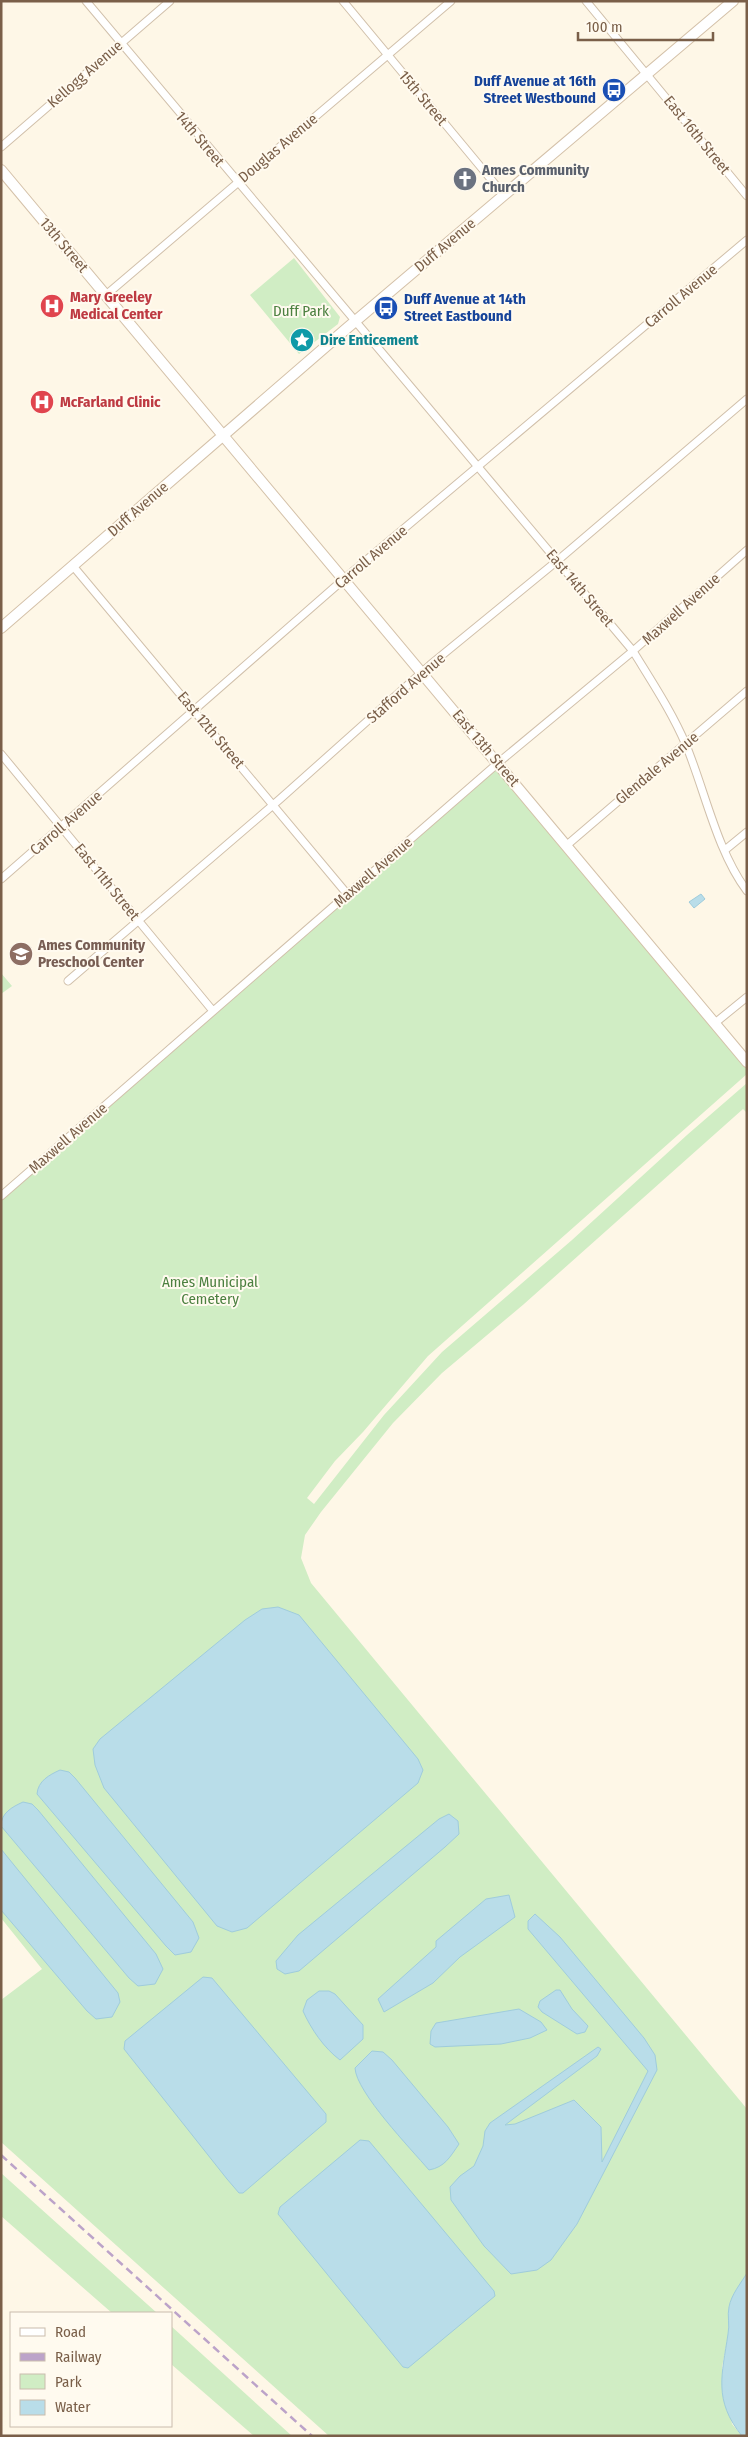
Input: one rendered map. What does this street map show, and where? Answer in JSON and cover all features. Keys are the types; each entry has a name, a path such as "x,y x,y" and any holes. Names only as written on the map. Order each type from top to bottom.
{"main road":[{"name":"Duff Avenue","path":"1,628 355,321 734,1"},
{"name":"13th Street","path":"1,170 224,434"},
{"name":"East 13th Street","path":"224,434 747,1062"}],"street":[{"name":"14th Street","path":"86,1 120,44 355,321"},
{"name":"Kellogg Avenue","path":"1,147 170,1"},
{"name":"15th Street","path":"342,1 504,195"},
{"name":"Douglas Avenue","path":"106,296 451,1"},
{"name":"East 16th Street","path":"586,1 747,196"},
{"name":"Carroll Avenue","path":"1,880 344,579 747,240"},
{"name":"East 14th Street","path":"355,321 633,651 659,692 685,744 725,850 747,891"},
{"name":"Stafford Avenue","path":"68,981 273,805 422,672 557,561 747,399"},
{"name":"Maxwell Avenue","path":"1,1196 498,763 633,651 747,550"},
{"name":"East 12th Street","path":"73,566 348,894"},
{"name":"Glendale Avenue","path":"567,845 747,692"},
{"name":"East 11th Street","path":"1,754 213,1011"},
{"path":"725,850 747,832"},
{"path":"715,1024 747,997"}],"green space":[{"name":"Duff Park","path":"294,258 340,317 338,324 299,354 250,295"},
{"name":"Ames Municipal Cemetery","path":"498,763 747,1062 747,1074 428,1356 363,1432 335,1461 307,1498 314,1504 384,1415 442,1352 572,1240 747,1083 747,1113 743,1109 524,1304 442,1373 393,1423 321,1512 305,1535 301,1558 311,1583 747,2109 747,2273 729,2306 729,2332 722,2367 732,2424 742,2436 329,2436 1,2142 1,2000 42,1969 1,1918 1,1196"},
{"path":"1,973 12,986 1,994"},
{"path":"1,2173 156,2312 111,2312 1,2216"},
{"path":"172,2327 292,2436 254,2436 172,2365"}],"water":[{"path":"701,894 705,899 694,908 689,902"},
{"path":"278,1607 299,1615 418,1759 423,1770 418,1783 247,1928 232,1932 217,1926 104,1788 95,1765 93,1749 100,1739 245,1620 262,1609"},
{"path":"60,1770 69,1772 75,1778 193,1922 199,1938 191,1952 175,1955 166,1946 37,1794 39,1785 48,1776"},
{"path":"23,1802 32,1804 38,1810 156,1954 163,1969 155,1984 138,1986 129,1978 1,1826 1,1821 5,1814 11,1808"},
{"path":"449,1814 458,1821 459,1834 445,1847 299,1971 285,1974 277,1969 276,1961 298,1935 439,1819"},
{"path":"1,1849 118,1993 120,2002 112,2017 96,2019 87,2011 1,1910"},
{"path":"509,1895 515,1917 460,1957 433,1983 384,2012 378,1999 436,1947 436,1941 486,1899"},
{"path":"535,1914 560,1937 644,2038 655,2055 657,2070 577,2224 551,2260 537,2270 511,2274 484,2246 451,2200 450,2187 460,2176 474,2166 483,2146 485,2131 490,2123 598,2047 601,2049 597,2056 505,2125 515,2124 574,2100 601,2127 602,2162 648,2071 528,1929 528,1921"},
{"path":"203,1977 212,1978 326,2114 326,2122 243,2193 239,2193 227,2179 124,2049 125,2041"},
{"path":"556,1990 560,1990 572,2009 588,2026 585,2032 577,2034 542,2012 538,2007 540,2001"},
{"path":"319,1991 329,1991 335,1994 363,2025 363,2039 340,2060 318,2038 303,2011 307,2000"},
{"path":"519,2009 541,2022 547,2030 530,2038 501,2044 435,2047 430,2044 431,2031 436,2023"},
{"path":"372,2051 383,2052 392,2060 448,2127 459,2144 447,2161 435,2169 429,2170 364,2091 355,2068"},
{"path":"360,2140 369,2141 494,2291 495,2296 408,2368 403,2367 278,2214 280,2207"},
{"path":"747,2273 747,2436 742,2436 733,2423 723,2399 722,2375 729,2331 729,2307 734,2294"}],"railway":[{"path":"1,2155 312,2436"}],"place":[{"name":"Duff Avenue at 16th Street Westbound","path":"614,90"},
{"name":"Ames Community Church","path":"465,179"},
{"name":"Mary Greeley Medical Center","path":"52,306"},
{"name":"Duff Avenue at 14th Street Eastbound","path":"386,308"},
{"name":"Dire Enticement","path":"302,340"},
{"name":"McFarland Clinic","path":"42,402"},
{"name":"Ames Community Preschool Center","path":"21,954"}]}
